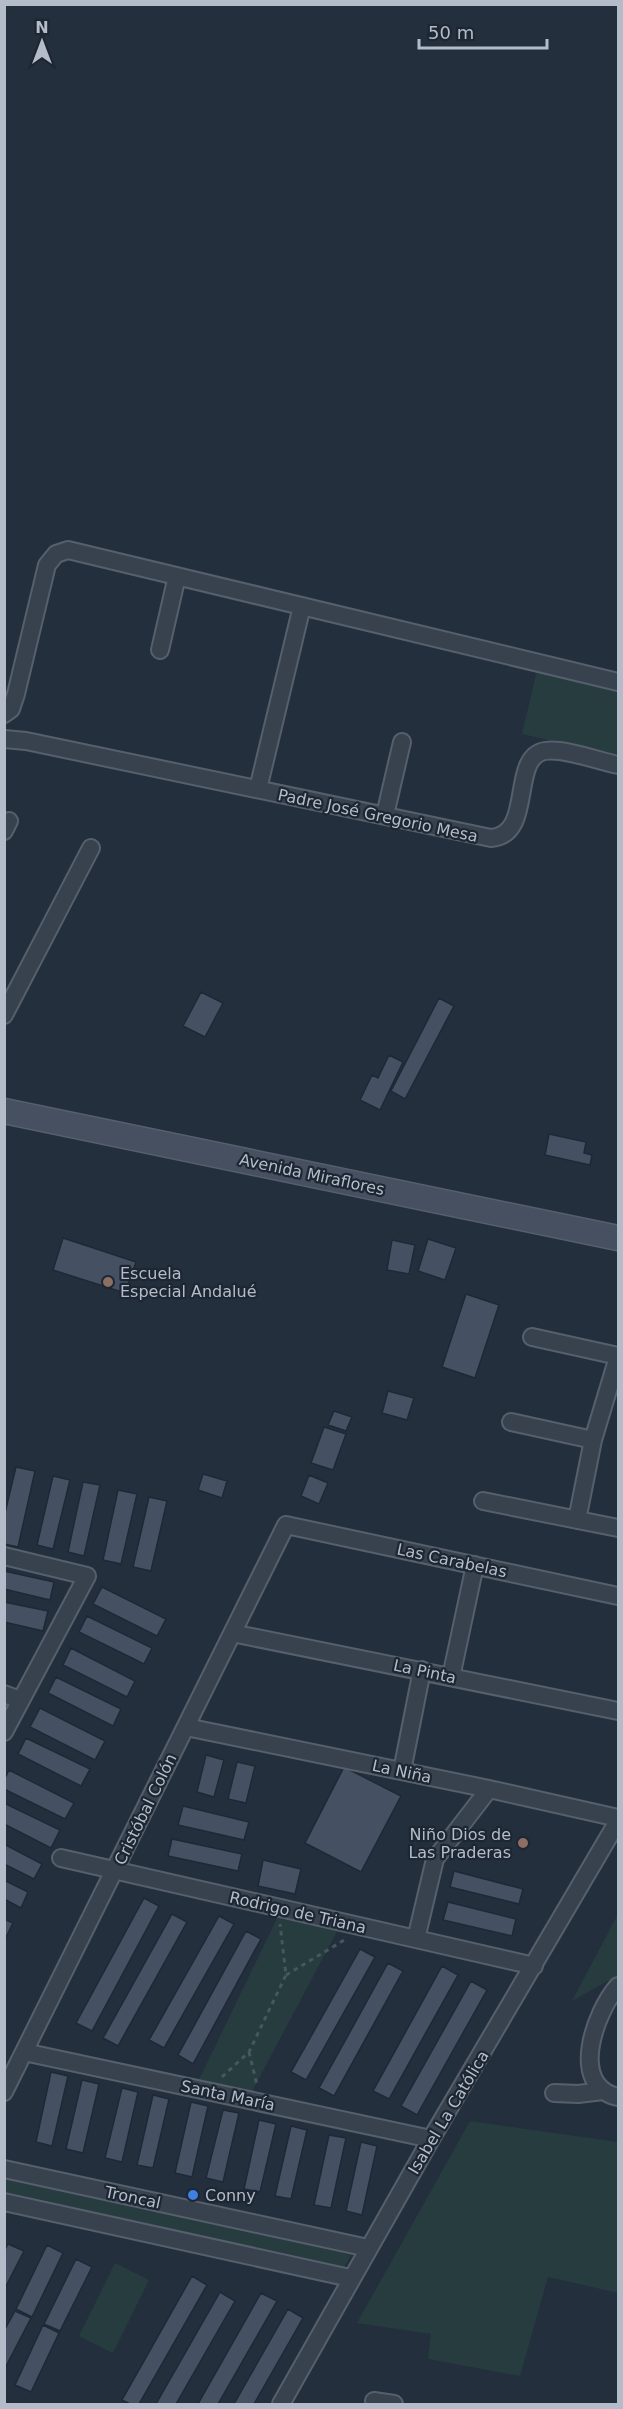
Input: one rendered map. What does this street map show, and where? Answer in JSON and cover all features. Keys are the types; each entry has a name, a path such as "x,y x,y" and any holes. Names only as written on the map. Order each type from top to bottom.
{"main road":[{"name":"Avenida Miraflores","path":"4,1111 618,1238"}],"street":[{"name":"Padre José Gregorio Mesa","path":"618,682 75,551 63,551 56,554 46,569 16,694 11,709 4,715 10,739 385,815 481,837 499,838 507,833 514,822 529,765 537,754 552,750 618,765"},
{"path":"160,650 177,576"},
{"name":"Padre José Gregorio Mesa","path":"258,789 302,606"},
{"path":"385,815 402,742"},
{"path":"4,1015 91,848"},
{"path":"532,1337 618,1356 593,1440 577,1520"},
{"path":"511,1422 593,1440"},
{"path":"483,1501 618,1528"},
{"name":"Las Carabelas","path":"286,1525 618,1596"},
{"name":"Cristóbal Colón","path":"4,2092 286,1525"},
{"path":"4,1556 87,1576 12,1697 4,1731"},
{"path":"451,1677 475,1565"},
{"name":"La Pinta","path":"232,1633 618,1711"},
{"path":"402,1771 422,1670"},
{"name":"La Niña","path":"186,1727 489,1789 618,1820"},
{"path":"416,1939 435,1859 489,1789"},
{"name":"Isabel La Católica","path":"281,2404 368,2248 618,1820"},
{"name":"Rodrigo de Triana","path":"61,1858 534,1966"},
{"path":"611,2094 593,2079 591,2058 594,2032 612,2004 618,1986"},
{"name":"Santa María","path":"24,2052 431,2139"},
{"path":"554,2093 611,2094"},
{"name":"Troncal","path":"4,2169 368,2248"},
{"name":"Troncal","path":"4,2202 351,2278"},
{"path":"374,2401 394,2404"}],"path":[{"path":"208,2091 249,2052 286,1975 278,1908"},
{"path":"286,1975 366,1928"},
{"path":"249,2052 260,2102"}],"green space":[{"path":"537,670 618,691 618,756 522,734"},
{"path":"282,1908 342,1922 248,2099 195,2088"},
{"path":"618,1914 618,1975 572,2001"},
{"path":"470,2121 618,2142 618,2293 548,2277 520,2376 428,2359 431,2334 357,2323"},
{"path":"5,2175 351,2255 344,2268 5,2192"},
{"path":"115,2263 149,2280 113,2353 79,2336"}],"building":[{"path":"201,992 223,1003 205,1037 183,1026"},
{"path":"439,998 454,1006 405,1099 391,1091"},
{"path":"389,1055 403,1062 380,1110 360,1100 372,1075 378,1078"},
{"path":"549,1134 586,1142 584,1153 592,1155 590,1165 545,1155"},
{"path":"63,1238 136,1262 125,1293 53,1270"},
{"path":"428,1239 456,1248 445,1280 418,1271"},
{"path":"392,1240 415,1245 409,1274 387,1270"},
{"path":"466,1294 499,1305 475,1378 442,1367"},
{"path":"388,1391 414,1398 407,1420 382,1413"},
{"path":"334,1411 352,1417 346,1431 328,1425"},
{"path":"324,1427 346,1434 333,1470 311,1463"},
{"path":"16,1467 35,1471 18,1547 4,1544 4,1517"},
{"path":"203,1474 227,1481 222,1498 198,1490"},
{"path":"309,1475 328,1483 319,1504 301,1496"},
{"path":"53,1476 70,1480 53,1549 37,1545"},
{"path":"83,1482 100,1485 84,1556 68,1552"},
{"path":"118,1490 137,1494 121,1564 103,1560"},
{"path":"149,1497 167,1501 151,1571 133,1567"},
{"path":"4,1571 54,1582 50,1600 4,1589"},
{"path":"102,1587 166,1619 157,1636 93,1604"},
{"path":"4,1602 48,1611 43,1631 4,1622"},
{"path":"87,1616 152,1648 144,1664 79,1632"},
{"path":"71,1648 135,1681 127,1697 63,1665"},
{"path":"56,1677 121,1709 113,1726 48,1693"},
{"path":"40,1708 105,1741 95,1760 30,1727"},
{"path":"26,1738 90,1769 81,1786 18,1754"},
{"path":"206,1755 224,1760 214,1797 197,1792"},
{"path":"237,1762 255,1766 246,1803 228,1799"},
{"path":"344,1767 401,1796 361,1872 305,1843"},
{"path":"9,1770 74,1803 65,1819 4,1789 4,1780"},
{"path":"4,1803 60,1830 51,1848 4,1824"},
{"path":"183,1806 249,1822 244,1840 178,1825"},
{"path":"172,1839 242,1854 238,1871 168,1856"},
{"path":"4,1844 42,1864 34,1879 4,1864"},
{"path":"263,1860 301,1869 295,1894 258,1886"},
{"path":"454,1871 523,1889 519,1904 450,1887"},
{"path":"4,1880 28,1892 21,1908 4,1899"},
{"path":"144,1898 159,1906 92,2031 76,2023"},
{"path":"448,1902 516,1919 512,1936 443,1920"},
{"path":"172,1914 187,1922 118,2046 103,2038"},
{"path":"219,1916 234,1924 164,2048 149,2040"},
{"path":"4,1919 13,1923 5,1939 4,1939"},
{"path":"246,1931 261,1939 193,2064 178,2055"},
{"path":"360,1949 375,1957 306,2080 291,2072"},
{"path":"388,1963 403,1971 334,2096 319,2088"},
{"path":"442,1966 458,1975 389,2099 373,2091"},
{"path":"471,1981 487,1990 417,2115 401,2106"},
{"path":"51,2072 68,2076 52,2146 36,2142"},
{"path":"82,2080 99,2084 83,2153 66,2149"},
{"path":"122,2088 138,2092 122,2162 105,2158"},
{"path":"153,2095 169,2099 153,2168 137,2165"},
{"path":"191,2102 208,2106 192,2177 175,2173"},
{"path":"223,2110 239,2113 223,2182 206,2178"},
{"path":"259,2120 276,2124 260,2192 244,2189"},
{"path":"291,2126 307,2130 291,2199 275,2196"},
{"path":"329,2135 346,2138 331,2208 314,2205"},
{"path":"361,2142 377,2146 362,2215 346,2211"},
{"path":"8,2244 24,2251 4,2290 4,2251"},
{"path":"47,2245 63,2253 32,2317 16,2309"},
{"path":"76,2259 92,2267 60,2331 44,2324"},
{"path":"192,2276 207,2285 139,2404 130,2404 122,2400"},
{"path":"220,2292 235,2301 176,2404 156,2404"},
{"path":"261,2293 277,2301 218,2404 198,2404"},
{"path":"288,2309 303,2318 254,2404 234,2404"},
{"path":"15,2311 31,2318 4,2370 4,2331"},
{"path":"43,2325 59,2333 31,2392 15,2385"}],"place":[{"name":"Escuela Especial Andalué","path":"108,1282"},
{"name":"Niño Dios de Las Praderas","path":"523,1843"},
{"name":"Conny","path":"193,2195"}]}
